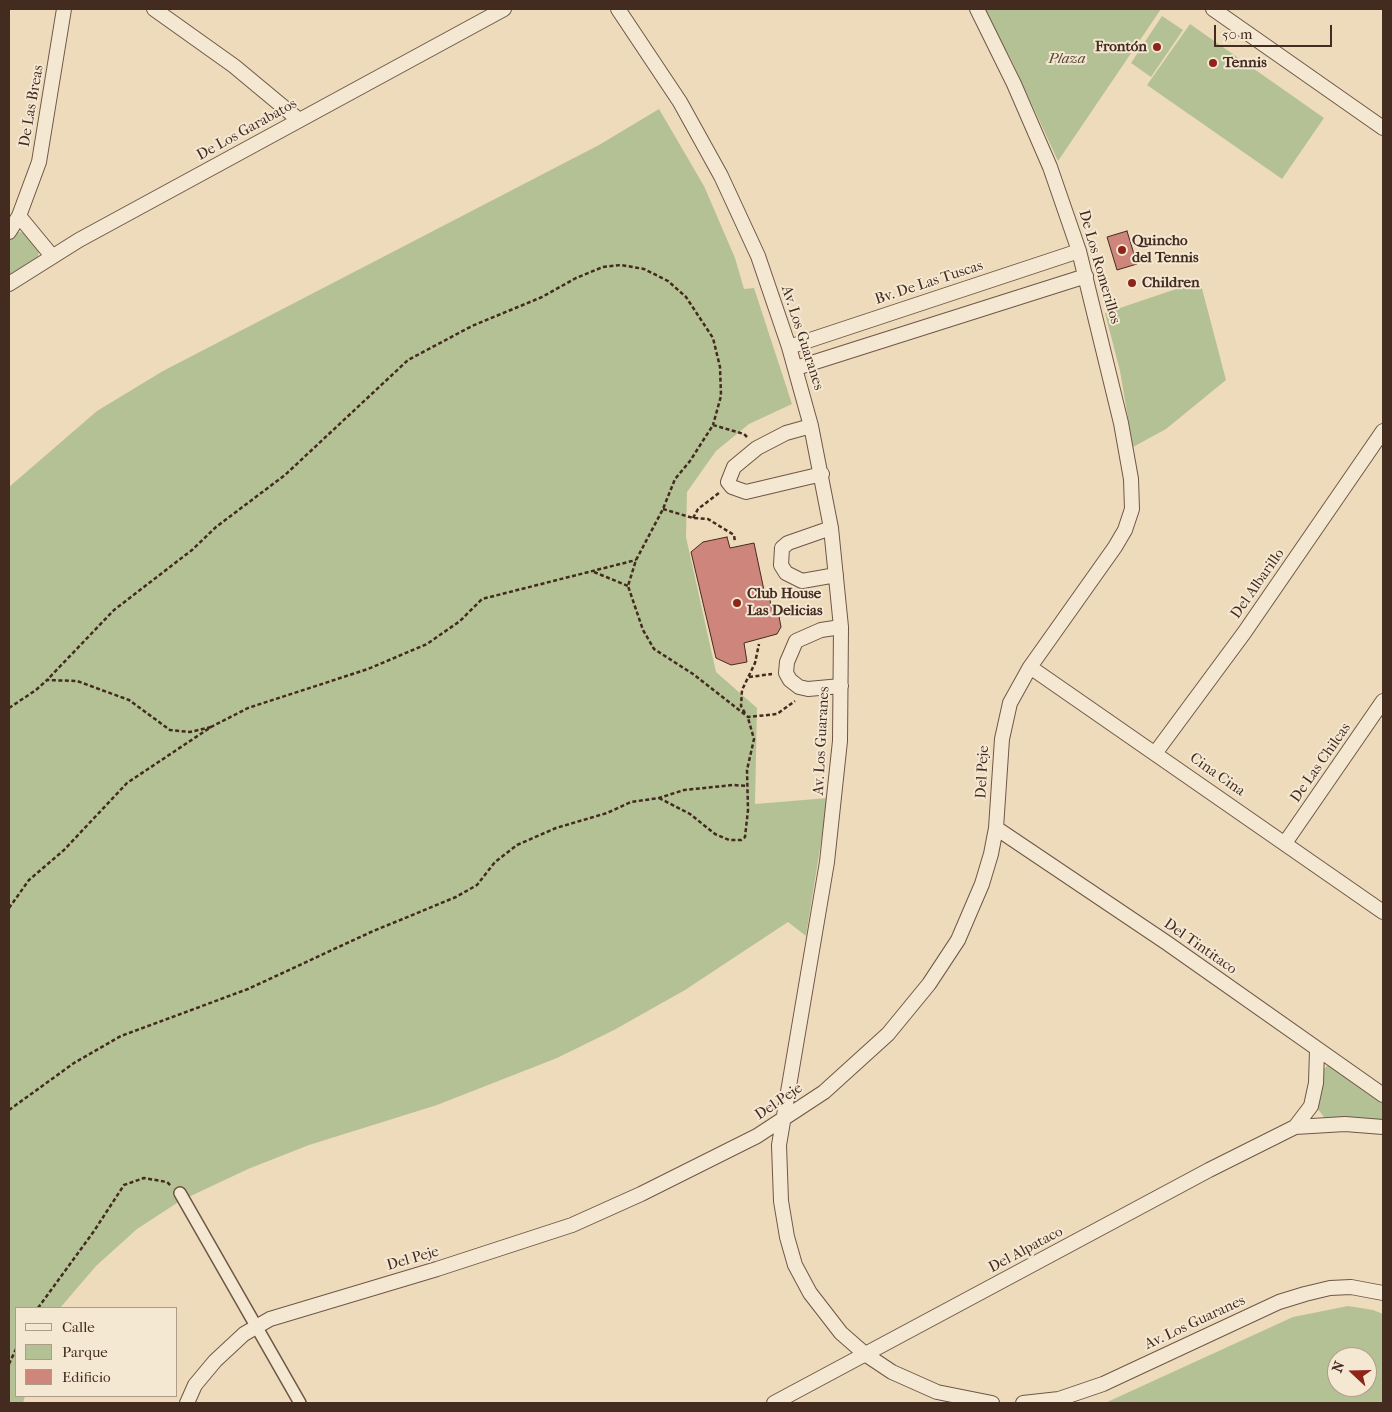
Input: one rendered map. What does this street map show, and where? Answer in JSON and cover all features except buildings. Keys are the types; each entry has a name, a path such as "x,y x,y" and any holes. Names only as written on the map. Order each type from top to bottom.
{"street":[{"name":"De Las Breas","path":"9,232 20,216 38,162 64,9"},
{"path":"154,9 226,60 299,120"},
{"name":"De Los Garabatos","path":"9,284 52,256 504,9"},
{"name":"Av. Los Guaranes","path":"618,9 680,102 721,176 758,256 796,368 822,474 831,528 841,627 840,741 832,824 779,1145 781,1201 795,1264 803,1282 826,1315 865,1354 892,1372 937,1392 992,1403"},
{"name":"De Los Romerillos","path":"976,9 1011,76 1050,167 1086,276 1113,386 1132,487 1132,509 1129,520 1116,547"},
{"path":"1212,9 1383,128"},
{"path":"20,216 52,256"},
{"name":"Bv. De Las Tuscas","path":"789,346 1079,251"},
{"path":"796,368 1086,276"},
{"path":"811,426 786,433 757,448 734,467 730,474 730,485 739,491 746,492 822,474"},
{"name":"Del Albarillo","path":"1156,752 1244,633 1383,431"},
{"path":"831,528 788,542 782,548 781,565 786,573 802,581 836,575"},
{"name":"Del Peje","path":"187,1403 195,1385 215,1361 256,1327 282,1315 437,1270 572,1225 642,1194 757,1136 783,1121 824,1092 864,1058 888,1034 928,984 958,940 970,914 991,854 996,828 1002,739 1005,717 1010,703 1030,667 1116,547"},
{"path":"841,627 821,630 796,641 787,662 786,673 790,680 806,689 841,686"},
{"name":"Cina Cina","path":"1030,667 1156,752 1383,912"},
{"name":"De Las Chilcas","path":"1285,843 1383,701"},
{"name":"Del Tintitaco","path":"996,828 1167,943 1383,1095"},
{"name":"Del Alpataco","path":"1295,1127 1311,1106 1316,1083 1317,1050"},
{"path":"1311,1106 1326,1125"},
{"name":"Del Alpataco","path":"774,1403 1227,1161 1295,1127 1345,1124 1383,1127"},
{"path":"180,1193 300,1403"},
{"name":"Av. Los Guaranes","path":"1023,1403 1059,1399 1103,1384 1288,1299 1330,1288 1351,1287 1383,1293"}],"path":[{"path":"9,708 36,690 47,680 114,610 192,550 216,527 285,475 408,360 472,326 542,297 576,278 603,267 621,265 644,269 668,280 686,297 713,338 720,367 722,396 713,425 690,461 675,479 663,509 636,560 628,586 643,630 654,649 693,674 748,718 777,714 791,706 806,689"},
{"path":"713,425 744,434 757,448"},
{"path":"693,518 698,509 730,485"},
{"path":"663,509 693,518 708,519 734,535 735,542"},
{"path":"9,908 29,880 64,850 127,783 210,727 248,708 368,669 427,644 460,621 482,599 636,560"},
{"path":"593,571 628,586"},
{"path":"658,798 690,814 715,834 730,840 741,840 745,837 747,828 747,770 754,739 748,718 740,706 742,690 749,676 759,644"},
{"path":"749,676 786,673"},
{"path":"47,680 77,681 129,700 148,716 170,730 190,732 210,727"},
{"path":"9,1110 74,1063 122,1036 248,989 371,932 456,897 477,885 495,862 517,845 556,828 607,813 631,802 658,798 684,790 733,785 746,786"},
{"path":"39,1307 94,1231 124,1185 144,1178 167,1182 180,1193"},
{"path":"9,1364 15,1350"}],"green space":[{"name":"Plaza","path":"982,9 1161,9 1058,161 1011,59"},
{"name":"Frontón","path":"1162,16 1183,30 1151,77 1131,63"},
{"path":"1190,24 1324,118 1282,179 1147,85"},
{"path":"659,109 704,186 735,258 744,289 754,288 792,404 749,424 716,451 687,492 686,537 716,672 757,708 755,804 828,798 806,936 788,922 685,990 614,1030 557,1058 437,1105 309,1145 248,1169 180,1201 137,1229 96,1266 61,1307 15,1307 15,1397 25,1397 23,1403 9,1403 9,487 97,411 163,371 599,145"},
{"path":"13,233 25,233 39,249 38,259 9,279 9,240"},
{"path":"1200,281 1226,380 1166,429 1133,447 1120,371 1105,313"},
{"path":"1328,1065 1383,1101 1383,1122 1329,1119 1324,1117 1317,1108 1322,1071"},
{"path":"1348,1306 1373,1310 1383,1314 1383,1403 1105,1403 1293,1317"}],"place":[{"name":"Frontón","path":"1157,47"},
{"name":"Tennis","path":"1213,63"},
{"name":"Quincho del Tennis","path":"1122,250"},
{"name":"Children","path":"1132,283"},
{"name":"Club House Las Delicias","path":"737,603"}]}
